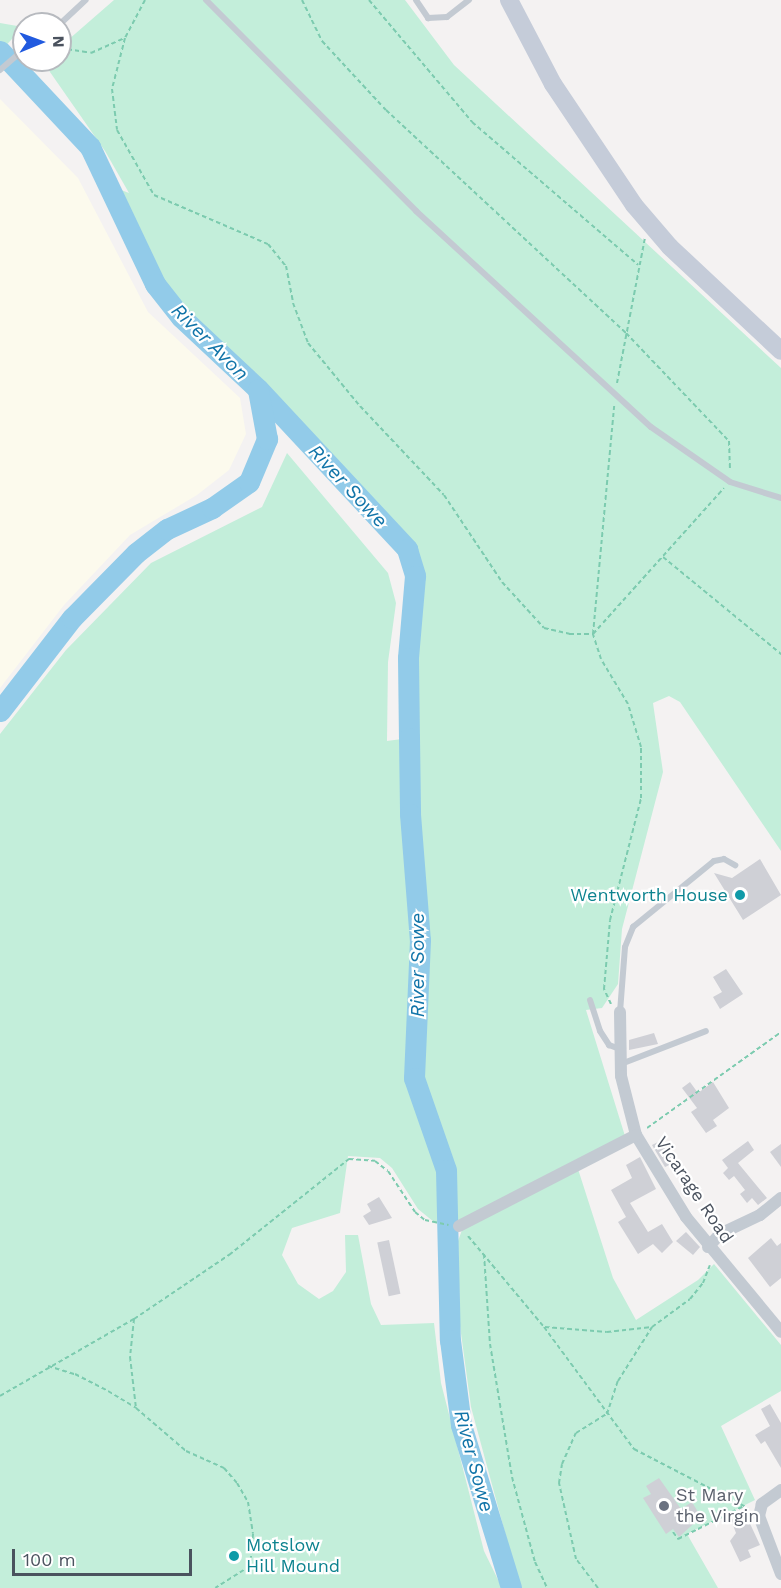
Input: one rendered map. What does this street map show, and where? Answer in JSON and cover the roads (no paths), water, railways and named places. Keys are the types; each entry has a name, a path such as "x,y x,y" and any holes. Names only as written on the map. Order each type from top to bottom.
{"main road":[{"path":"509,0 553,84 634,205 653,227 781,351"}],"street":[{"name":"Vicarage Road","path":"620,1012 620,1064 624,1101 636,1135 654,1169 711,1250 781,1332"},
{"path":"457,1226 636,1135"},
{"path":"711,1250 720,1234 760,1215 781,1198"},
{"path":"781,1490 760,1509 762,1528 781,1574"}],"lane":[{"path":"72,13 87,0"},
{"path":"206,0 416,211 651,427 730,482 781,498"},
{"path":"416,0 428,18 447,17 469,0"},
{"path":"0,70 12,60"},
{"path":"620,1012 625,947 633,927 714,861 724,859 735,865"},
{"path":"590,1000 600,1031 609,1045 620,1049"},
{"path":"620,1064 706,1031"}],"waterway":[{"name":"River Sowe","path":"0,51 90,147 155,284 181,317 258,389 407,549 415,576 408,658 410,814 420,940 414,1078 446,1170 450,1340 461,1425 511,1588"},
{"name":"River Avon","path":"0,711 72,618 136,553 167,529 212,508 249,482 267,439 258,390"}],"place":[{"name":"Wentworth House","path":"740,895"},
{"name":"St Mary the Virgin","path":"664,1506"},
{"name":"Motslow Hill Mound","path":"234,1556"}]}
